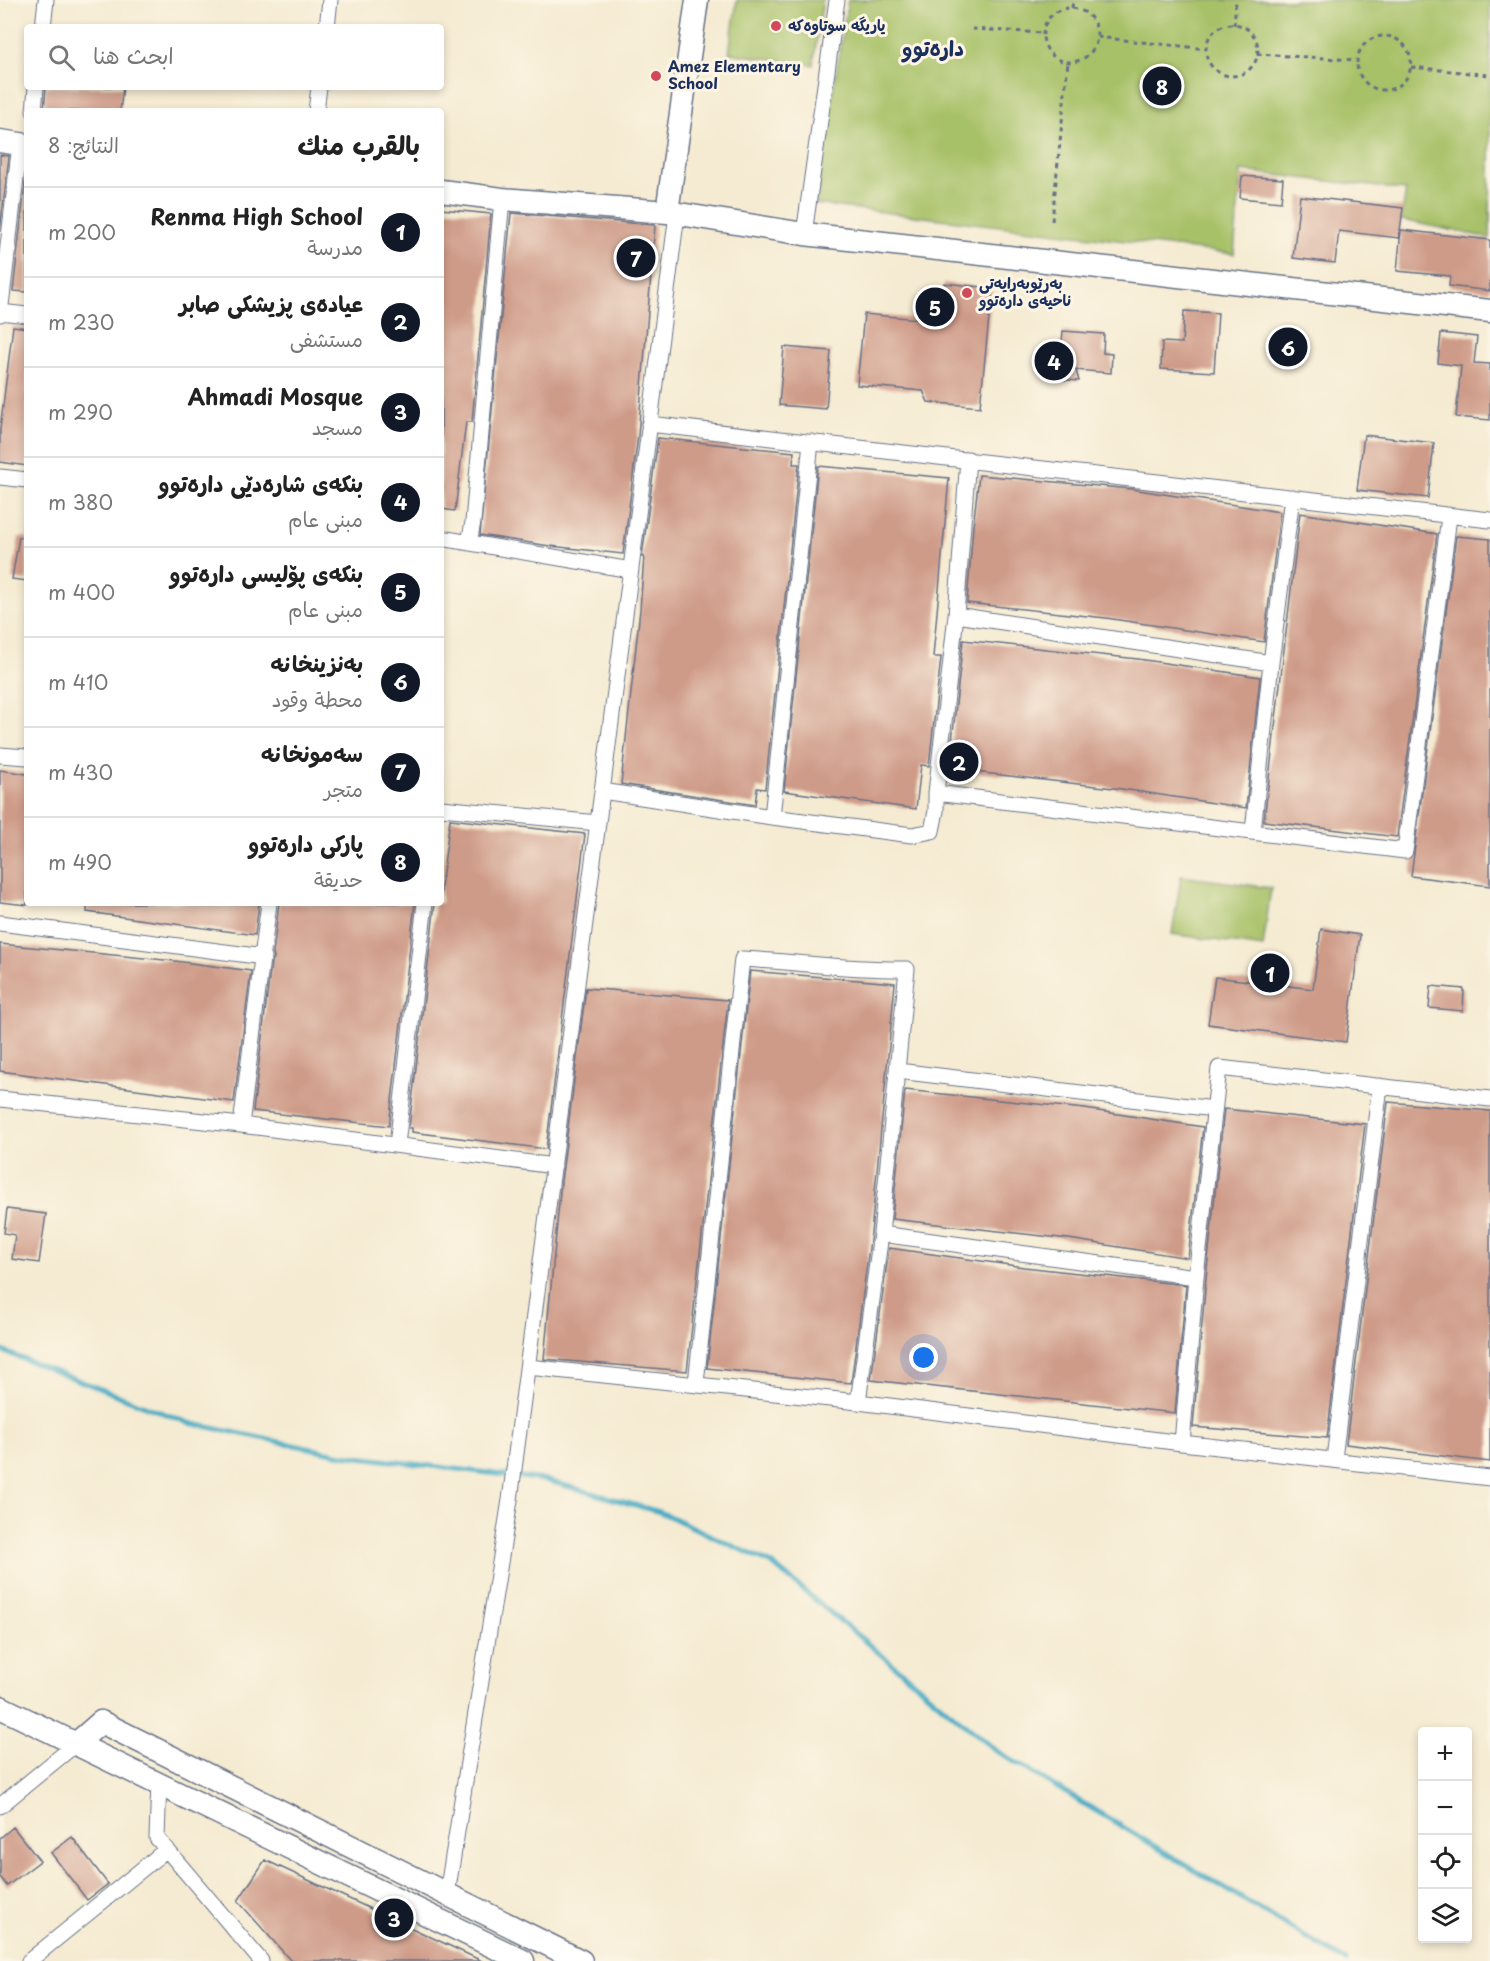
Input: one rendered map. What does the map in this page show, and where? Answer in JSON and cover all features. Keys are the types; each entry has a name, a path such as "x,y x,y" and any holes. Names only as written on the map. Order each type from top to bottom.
{"street":[{"path":"43,24 46,0"},
{"path":"327,24 330,0"},
{"path":"443,1922 510,1500 528,1367 650,424 697,0"},
{"path":"804,234 837,0"},
{"path":"34,108 36,90"},
{"path":"316,108 319,90"},
{"path":"16,143 0,313 24,315"},
{"path":"444,191 502,199 672,213 804,234 1490,311"},
{"path":"469,543 473,522 502,199"},
{"path":"650,424 1490,520"},
{"path":"772,817 811,442"},
{"path":"602,791 772,817 912,835 932,831 956,615 968,459"},
{"path":"0,477 24,480"},
{"path":"1253,831 1292,497"},
{"path":"936,793 1406,851 1449,517"},
{"path":"444,539 631,570"},
{"path":"956,615 1271,663"},
{"path":"0,754 24,757"},
{"path":"444,808 598,823"},
{"path":"241,1125 269,906"},
{"path":"397,1145 426,906"},
{"path":"0,923 264,957"},
{"path":"696,1383 742,959 810,963 867,970 907,969 881,1234 858,1402"},
{"path":"1182,1443 1196,1277 1219,1068 1490,1100"},
{"path":"898,1071 1214,1108"},
{"path":"1334,1459 1380,1086"},
{"path":"0,1100 241,1125 554,1166"},
{"path":"881,1234 1196,1277"},
{"path":"528,1367 696,1383 1182,1443 1490,1478"},
{"path":"0,1707 159,1782 524,1961"},
{"path":"0,1806 101,1722 581,1961"},
{"path":"159,1782 157,1838 253,1959"},
{"path":"29,1961 167,1849"}],"path":[{"path":"1072,0 1072,8"},
{"path":"1234,25 1236,0"},
{"path":"1072,8 1088,15 1096,29 1097,37 1095,46 1084,58 1068,62 1051,55 1045,47 1043,33 1047,20 1054,13 1072,8"},
{"path":"1234,25 1249,31 1257,46 1257,54 1250,69 1243,74 1227,76 1218,73 1212,67 1207,60 1206,49 1211,35 1217,29 1234,25"},
{"path":"972,29 1043,33"},
{"path":"1389,36 1398,39 1404,45 1409,53 1411,67 1407,79 1400,85 1383,91 1366,85 1360,78 1356,60 1364,44 1371,39 1389,36"},
{"path":"1097,37 1206,49"},
{"path":"1257,54 1356,60"},
{"path":"1052,221 1068,62"},
{"path":"1411,67 1490,75"}],"green space":[{"name":"یاریگە سوتاوەکە","path":"737,0 823,0 813,65 729,53"},
{"path":"848,0 1490,0 1490,238 1401,220 1406,190 1241,171 1234,254 815,204"},
{"path":"1181,876 1271,888 1263,947 1172,934"}],"building":[{"path":"46,90 123,90 120,108 44,108"},
{"path":"0,155 9,156 0,231"},
{"path":"1242,176 1283,179 1281,202 1240,198"},
{"path":"24,194 24,292 13,291"},
{"path":"1300,196 1403,208 1399,238 1339,231 1335,263 1293,258"},
{"path":"444,209 491,214 472,422 466,422 455,511 444,509"},
{"path":"511,213 655,225 638,436 623,554 480,535"},
{"path":"1401,230 1490,240 1490,291 1449,286 1450,276 1397,271"},
{"path":"944,283 992,288 980,407 928,402 923,391 857,385 864,314 940,321"},
{"path":"1184,311 1218,313 1214,372 1161,369 1162,342 1182,343"},
{"path":"13,326 24,328 24,466 0,462 0,429"},
{"path":"1063,331 1104,334 1103,353 1112,354 1111,373 1076,370 1079,381 1054,379 1055,366 1060,364"},
{"path":"1441,333 1477,337 1474,363 1490,364 1490,420 1456,417 1461,366 1438,363"},
{"path":"784,347 831,351 826,409 779,405"},
{"path":"1364,435 1434,443 1428,498 1357,490"},
{"path":"658,438 794,452 793,464 799,464 765,789 757,788 755,805 621,784 640,610 644,557 642,557"},
{"path":"818,466 949,478 933,657 941,657 929,766 921,765 916,809 784,791"},
{"path":"979,475 1131,489 1280,512 1264,642 1106,618 967,603"},
{"path":"1300,513 1437,534 1397,837 1264,821"},
{"path":"1456,536 1490,539 1490,886 1411,876"},
{"path":"19,537 24,537 24,581 12,579"},
{"path":"963,640 1138,659 1260,677 1246,808 1122,789 949,769"},
{"path":"0,770 24,774 24,905 0,902"},
{"path":"450,819 585,834 546,1149 412,1132 412,1128 409,1128 435,906 444,906 444,864"},
{"path":"87,906 259,906 255,935 87,912"},
{"path":"279,906 415,906 389,1126 253,1111"},
{"path":"1321,929 1360,935 1346,1042 1208,1024 1215,977 1313,989"},
{"path":"0,944 175,961 251,971 234,1102 0,1071"},
{"path":"750,971 895,983 871,1233 851,1383 707,1368"},
{"path":"1431,986 1464,989 1463,1011 1429,1008"},
{"path":"586,988 728,1000 687,1371 544,1359 561,1182"},
{"path":"905,1090 1085,1109 1203,1127 1188,1258 1069,1239 892,1219"},
{"path":"1388,1102 1490,1111 1490,1462 1346,1444"},
{"path":"1224,1109 1365,1124 1327,1438 1193,1427"},
{"path":"7,1209 46,1214 39,1263 12,1259 15,1235 4,1233"},
{"path":"889,1248 1024,1267 1186,1285 1175,1413 871,1380"},
{"path":"13,1827 40,1861 7,1886 0,1877 0,1838"},
{"path":"72,1837 108,1884 87,1900 51,1853"},
{"path":"265,1860 482,1961 291,1961 238,1901"}],"waterway":[{"path":"0,1350 189,1423 342,1455 545,1480 660,1512 772,1564 998,1752 1346,1961"}],"place":[{"name":"یاریگە سوتاوەکە","path":"776,26"},
{"name":"Amez Elementary School","path":"656,76"},
{"name":"پارکی دارەتوو","path":"1162,86"},
{"name":"سەمونخانە","path":"636,258"},
{"name":"بەڕێوبەرایەتی ناحیەی دارەتوو","path":"967,293"},
{"name":"بنکەی پۆلیسی دارەتوو","path":"935,307"},
{"name":"بەنزینخانە","path":"1288,347"},
{"name":"بنکەی شارەدێی دارەتوو","path":"1054,361"},
{"name":"عیادەی پزیشکی صابر","path":"959,762"},
{"name":"Renma High School","path":"1270,973"},
{"name":"Ahmadi Mosque","path":"394,1918"}],"district":[{"name":"دارەتوو","path":"933,49"}]}
